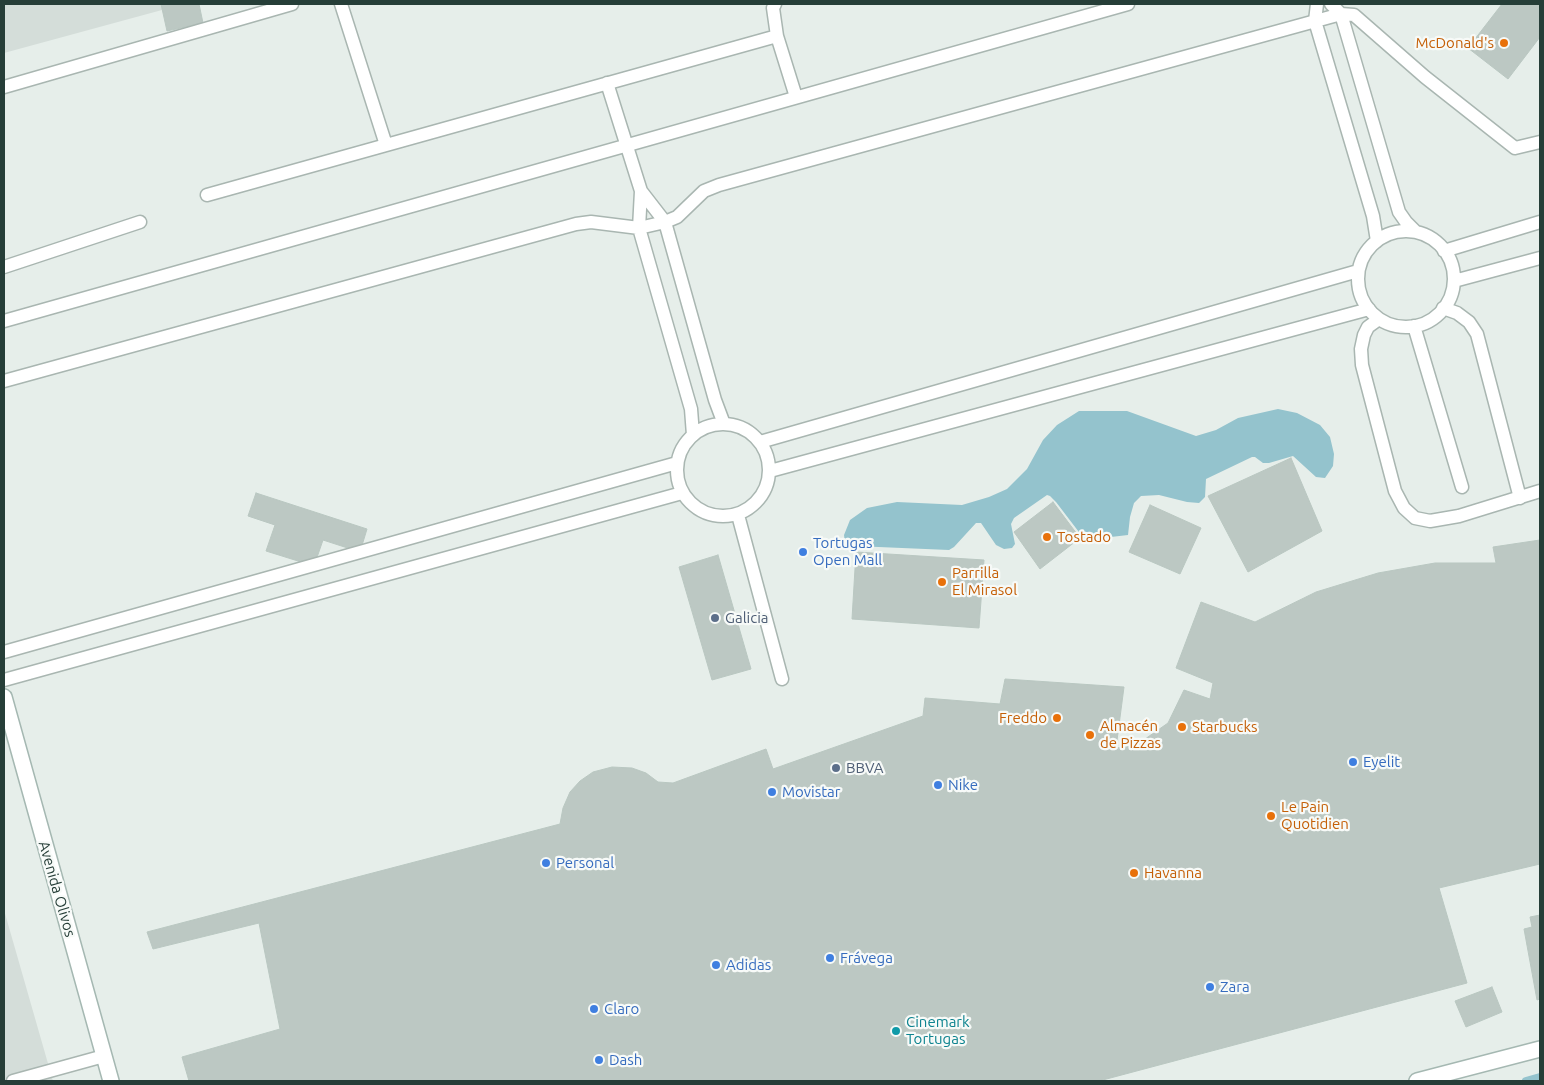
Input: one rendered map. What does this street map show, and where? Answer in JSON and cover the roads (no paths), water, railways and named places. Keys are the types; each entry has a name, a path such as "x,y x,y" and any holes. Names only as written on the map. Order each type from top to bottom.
{"street":[{"name":"Avenida Olivos","path":"4,696 111,1081"},
{"path":"1417,1081 1540,1049"}],"lane":[{"path":"4,87 292,4"},
{"path":"341,4 386,145"},
{"path":"774,4 777,36 796,97"},
{"path":"4,321 1128,4"},
{"path":"1317,4 1315,21 1374,216 1377,241"},
{"path":"1331,4 1341,14 1399,212 1416,232"},
{"path":"4,381 576,224 591,222 639,228 665,222 677,216 704,190 719,185 1356,10 1425,78 1515,148 1540,142"},
{"path":"207,196 777,36"},
{"path":"607,83 641,190 665,222 715,400 724,424"},
{"path":"641,190 639,228 691,409 693,435"},
{"path":"4,267 140,222"},
{"path":"1444,251 1540,222"},
{"path":"1402,231 1416,232 1432,239 1444,251 1452,265 1454,281 1451,296 1435,317 1425,323 1414,326 1396,326 1379,319 1361,298 1358,285 1358,271 1368,249 1377,241 1389,234 1402,231"},
{"path":"1454,281 1540,258"},
{"path":"760,442 1358,271"},
{"path":"1443,308 1457,313 1469,322 1477,334 1520,498"},
{"path":"770,471 1369,309"},
{"path":"1379,319 1368,327 1364,335 1360,349 1362,365 1396,491 1404,508 1415,518 1430,521 1459,516 1540,491"},
{"path":"1414,326 1462,487"},
{"path":"724,424 738,426 750,432 760,442 767,456 770,471 767,486 761,498 751,508 725,517 712,516 700,511 690,503 682,493 677,478 677,463 682,448 693,435 713,425 724,424"},
{"path":"4,652 677,463"},
{"path":"4,680 682,493"},
{"path":"738,514 782,679"},
{"path":"14,1081 104,1056"}],"water":[{"path":"1278,409 1297,413 1320,425 1330,437 1334,454 1333,466 1325,478 1316,477 1293,456 1269,463 1263,463 1252,457 1206,479 1205,497 1199,503 1159,495 1141,496 1134,503 1128,535 1085,540 1056,502 1047,495 1014,518 1011,524 1015,544 1012,548 1004,549 996,545 981,523 976,523 949,550 855,546 845,543 844,535 850,520 867,508 897,502 962,505 989,497 1007,489 1027,469 1043,440 1057,425 1079,411 1127,411 1196,436 1216,430 1238,418"}],"waterway":[{"path":"1526,1081 1540,1077"}],"place":[{"name":"McDonald's","path":"1504,43"},
{"name":"Tostado","path":"1047,537"},
{"name":"Tortugas Open Mall","path":"803,552"},
{"name":"Parrilla El Mirasol","path":"942,582"},
{"name":"Galicia","path":"715,618"},
{"name":"Freddo","path":"1057,718"},
{"name":"Starbucks","path":"1182,727"},
{"name":"Almacén de Pizzas","path":"1090,735"},
{"name":"Eyelit","path":"1353,762"},
{"name":"BBVA","path":"836,768"},
{"name":"Nike","path":"938,785"},
{"name":"Movistar","path":"772,792"},
{"name":"Le Pain Quotidien","path":"1271,816"},
{"name":"Personal","path":"546,863"},
{"name":"Havanna","path":"1134,873"},
{"name":"Frávega","path":"830,958"},
{"name":"Adidas","path":"716,965"},
{"name":"Zara","path":"1210,987"},
{"name":"Claro","path":"594,1009"},
{"name":"Cinemark Tortugas","path":"896,1031"},
{"name":"Dash","path":"599,1060"}]}
